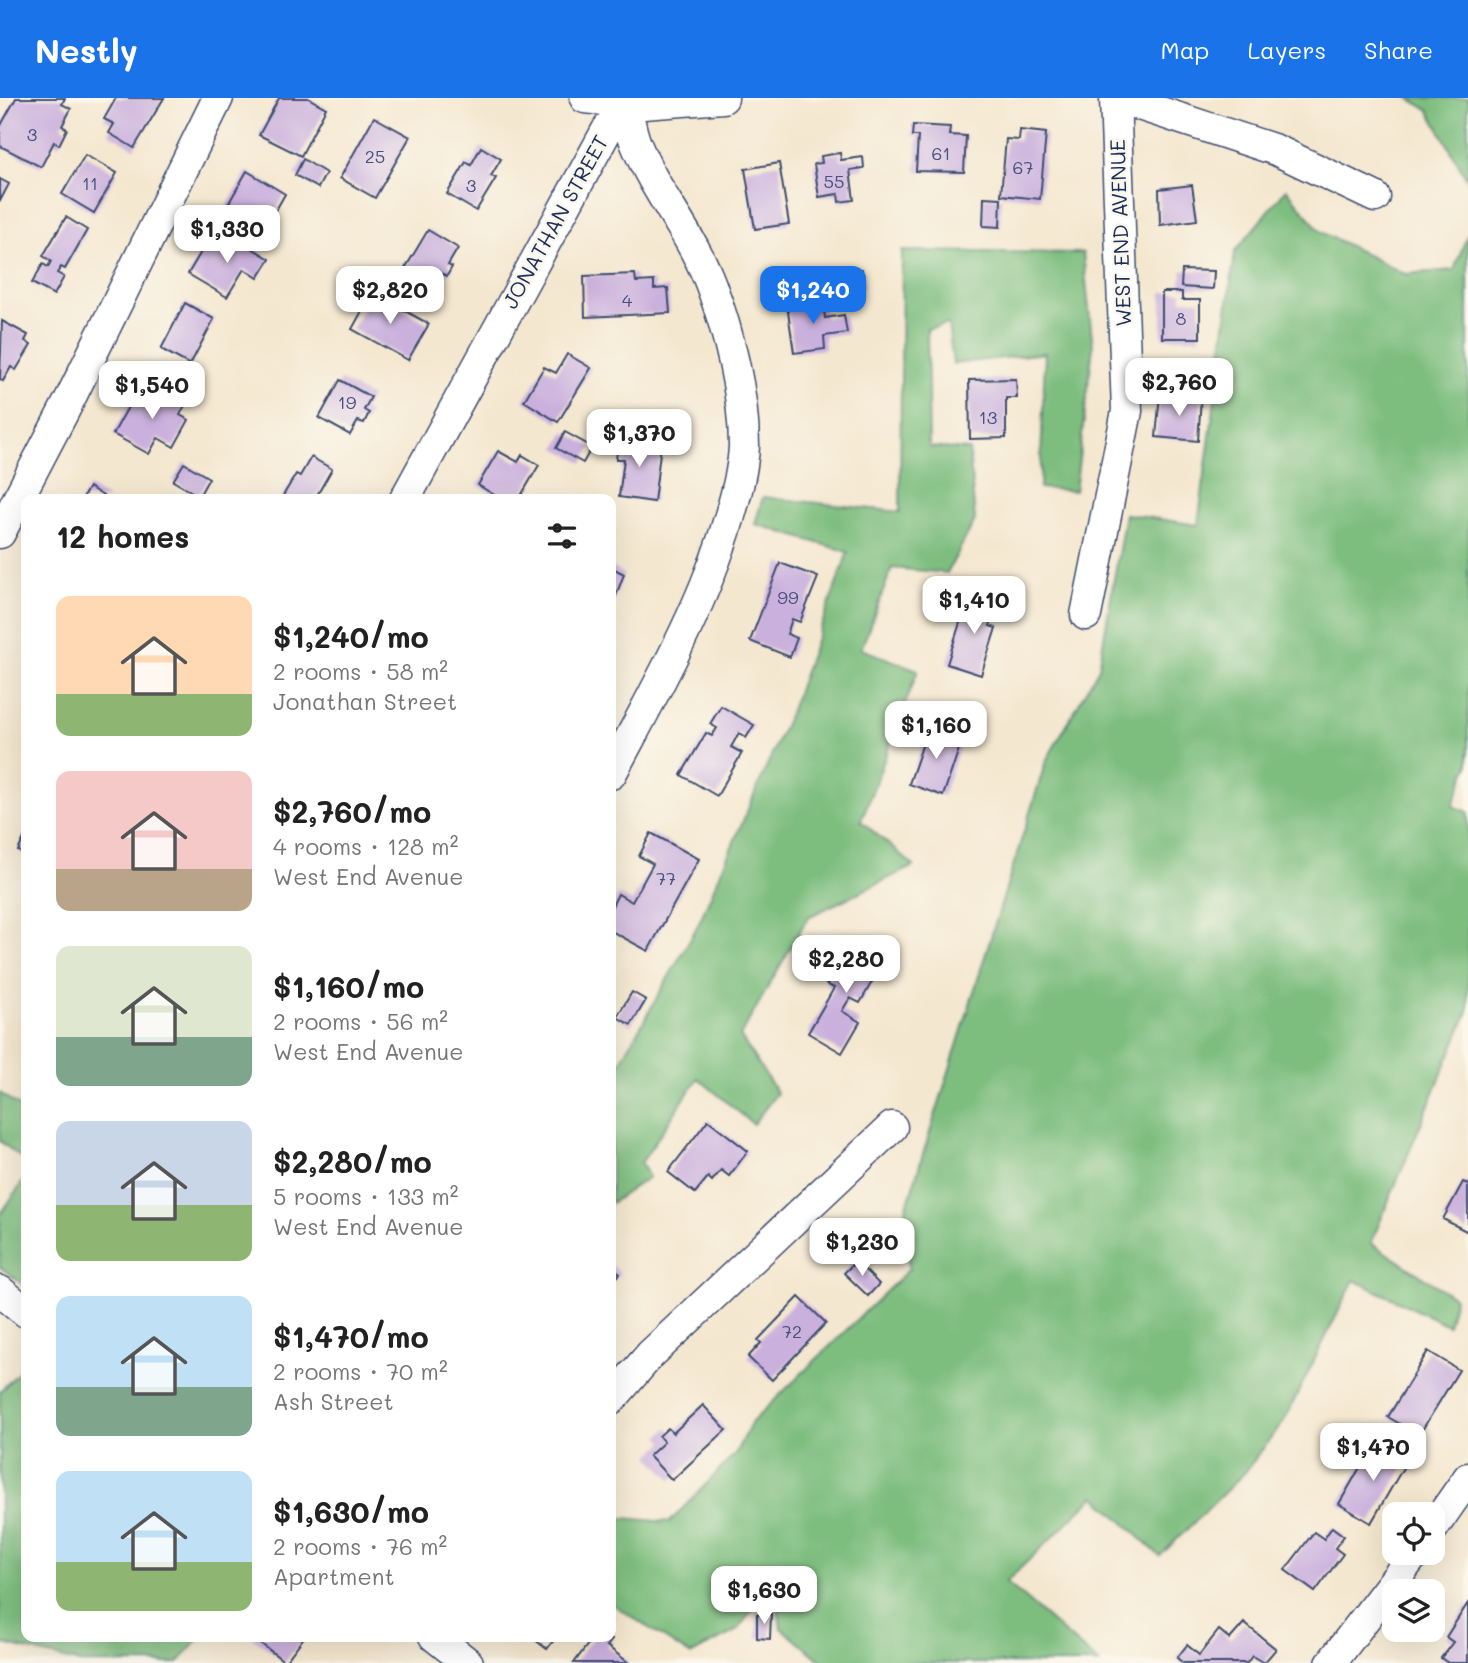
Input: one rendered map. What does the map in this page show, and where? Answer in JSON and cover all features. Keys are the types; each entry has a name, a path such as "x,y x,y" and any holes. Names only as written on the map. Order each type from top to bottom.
{"street":[{"path":"0,533 67,405 218,98"},
{"path":"585,98 626,103 685,103 723,98"},
{"path":"1116,98 1276,150 1375,197"},
{"name":"WEST END AVENUE","path":"1086,615 1127,411 1116,98"},
{"name":"JONATHAN STREET","path":"408,494 552,228 626,103"},
{"name":"JONATHAN STREET","path":"616,765 689,626 725,530 740,475 744,447 736,384 712,287 699,255 635,143 626,103"},
{"path":"616,1394 650,1355 892,1127"},
{"path":"0,1291 21,1308"},
{"path":"1445,1511 1468,1478"},
{"path":"1331,1663 1406,1565"},
{"path":"442,1642 468,1663"}],"green space":[{"path":"1409,98 1468,98 1468,181 1429,111"},
{"path":"1286,189 1321,232 1405,274 1454,270 1468,233 1468,766 1453,806 1468,812 1468,1011 1371,1243 1455,1298 1448,1325 1354,1280 1284,1421 1245,1472 1160,1556 1095,1496 1006,1582 1099,1663 824,1663 781,1628 778,1605 754,1607 738,1630 690,1655 616,1606 616,1517 670,1522 735,1454 751,1423 909,1269 906,1209 1046,761 1099,668 1125,514 1198,525 1235,252"},
{"path":"902,251 1083,253 1093,347 1075,491 1040,488 1045,353 953,364 948,324 927,329 929,447 969,450 975,520 947,573 892,568 861,649 918,670 861,821 914,866 808,917 740,1036 777,1093 753,1124 698,1078 641,1163 649,1177 616,1200 616,1070 698,925 791,710 848,552 755,524 763,497 900,512"},
{"path":"0,1093 21,1108 21,1158 0,1141"},
{"path":"21,1184 21,1283 0,1267 0,1215"},
{"path":"21,1370 21,1642 196,1642 178,1663 81,1663 0,1643 0,1391"}],"building":[{"path":"16,98 65,98 62,104 71,109 62,126 67,129 59,145 54,142 41,167 0,146 0,127"},
{"path":"116,98 164,98 134,148 109,133 114,124 104,119"},
{"path":"279,98 308,98 326,108 301,156 259,135"},
{"path":"374,117 410,137 375,198 340,178"},
{"path":"913,125 950,127 949,135 966,136 964,172 916,171 918,136 912,136"},
{"path":"1020,130 1046,133 1040,199 1001,195 1006,139 1019,140"},
{"path":"481,147 501,159 491,176 496,178 476,211 447,194 466,162 471,165"},
{"path":"840,153 841,160 863,157 864,168 850,170 854,200 839,202 838,194 819,197 814,164 822,163 821,156"},
{"path":"85,155 117,173 94,213 62,194"},
{"path":"303,159 326,173 318,188 295,175"},
{"path":"779,163 789,224 755,229 745,169"},
{"path":"247,171 285,194 264,231 226,208"},
{"path":"0,179 9,184 0,201"},
{"path":"1192,185 1197,220 1160,225 1159,189"},
{"path":"984,197 1001,198 1000,227 983,226"},
{"path":"66,217 87,230 65,269 61,267 57,273 64,277 54,295 32,283 43,264 48,267 51,261 43,256"},
{"path":"428,230 458,248 448,265 452,267 447,276 443,274 434,290 403,272"},
{"path":"232,236 270,259 258,278 244,269 227,297 188,274 208,240 224,249"},
{"path":"862,269 864,288 841,290 840,270"},
{"path":"1182,270 1214,271 1213,289 1181,287"},
{"path":"635,274 636,282 654,281 654,289 668,288 670,313 585,317 584,276"},
{"path":"1162,292 1182,292 1182,300 1200,300 1200,338 1162,338"},
{"path":"372,293 429,324 408,360 352,329"},
{"path":"823,300 825,318 844,315 847,333 824,336 825,349 794,353 787,305"},
{"path":"185,303 214,319 190,365 161,349"},
{"path":"2,321 28,335 25,341 31,345 16,370 11,367 3,381 0,379"},
{"path":"567,354 591,368 558,422 524,401 544,367 556,373"},
{"path":"1016,379 1017,398 1006,398 1006,438 970,439 969,380"},
{"path":"340,380 371,397 364,410 369,413 364,423 358,421 350,435 319,418"},
{"path":"138,389 167,405 174,391 188,399 180,415 189,420 174,447 158,438 149,454 113,434"},
{"path":"1160,394 1201,398 1198,441 1156,437"},
{"path":"565,432 592,447 583,463 556,448"},
{"path":"619,439 661,444 654,502 619,497 624,459 616,459"},
{"path":"498,451 518,462 522,455 539,465 522,494 493,494 478,485"},
{"path":"311,457 332,469 318,494 284,494 296,474 300,476"},
{"path":"184,463 209,478 200,494 173,481"},
{"path":"89,487 100,494 85,494"},
{"path":"780,563 818,577 800,622 792,619 787,634 797,638 790,657 750,641"},
{"path":"616,570 624,574 616,596"},
{"path":"969,594 997,603 990,626 996,628 981,675 947,664"},
{"path":"721,706 754,725 746,738 739,733 731,747 742,753 717,796 681,775 706,733 712,736 717,728 710,724"},
{"path":"929,726 963,737 943,796 909,784"},
{"path":"651,833 699,859 648,951 616,934 618,894 632,902 653,864 639,856"},
{"path":"851,940 885,959 860,1003 850,998 842,1011 860,1022 842,1053 808,1033 834,988 826,984"},
{"path":"632,992 646,1000 631,1025 617,1017"},
{"path":"708,1120 748,1151 729,1176 721,1170 712,1181 708,1177 695,1193 668,1172"},
{"path":"1463,1182 1468,1184 1468,1232 1443,1219"},
{"path":"856,1261 879,1284 868,1296 844,1273"},
{"path":"799,1297 826,1323 772,1380 748,1357 761,1343 758,1340"},
{"path":"1428,1351 1459,1370 1419,1435 1388,1417"},
{"path":"703,1405 726,1430 672,1480 649,1456 664,1442 659,1436 668,1428 673,1433"},
{"path":"1374,1443 1407,1461 1371,1523 1339,1504"},
{"path":"1332,1527 1344,1536 1335,1548 1343,1554 1315,1592 1285,1570 1314,1532 1324,1539"},
{"path":"1468,1603 1468,1663 1448,1663 1441,1658 1453,1642 1446,1637"},
{"path":"757,1614 771,1614 770,1639 757,1638"},
{"path":"1244,1623 1276,1649 1264,1663 1252,1656 1247,1663 1183,1663 1177,1658 1187,1645 1199,1655 1219,1630 1230,1639"},
{"path":"259,1642 300,1642 285,1662"},
{"path":"538,1642 552,1642 547,1649"},
{"path":"590,1642 610,1642 607,1646 629,1663 574,1663"}]}
